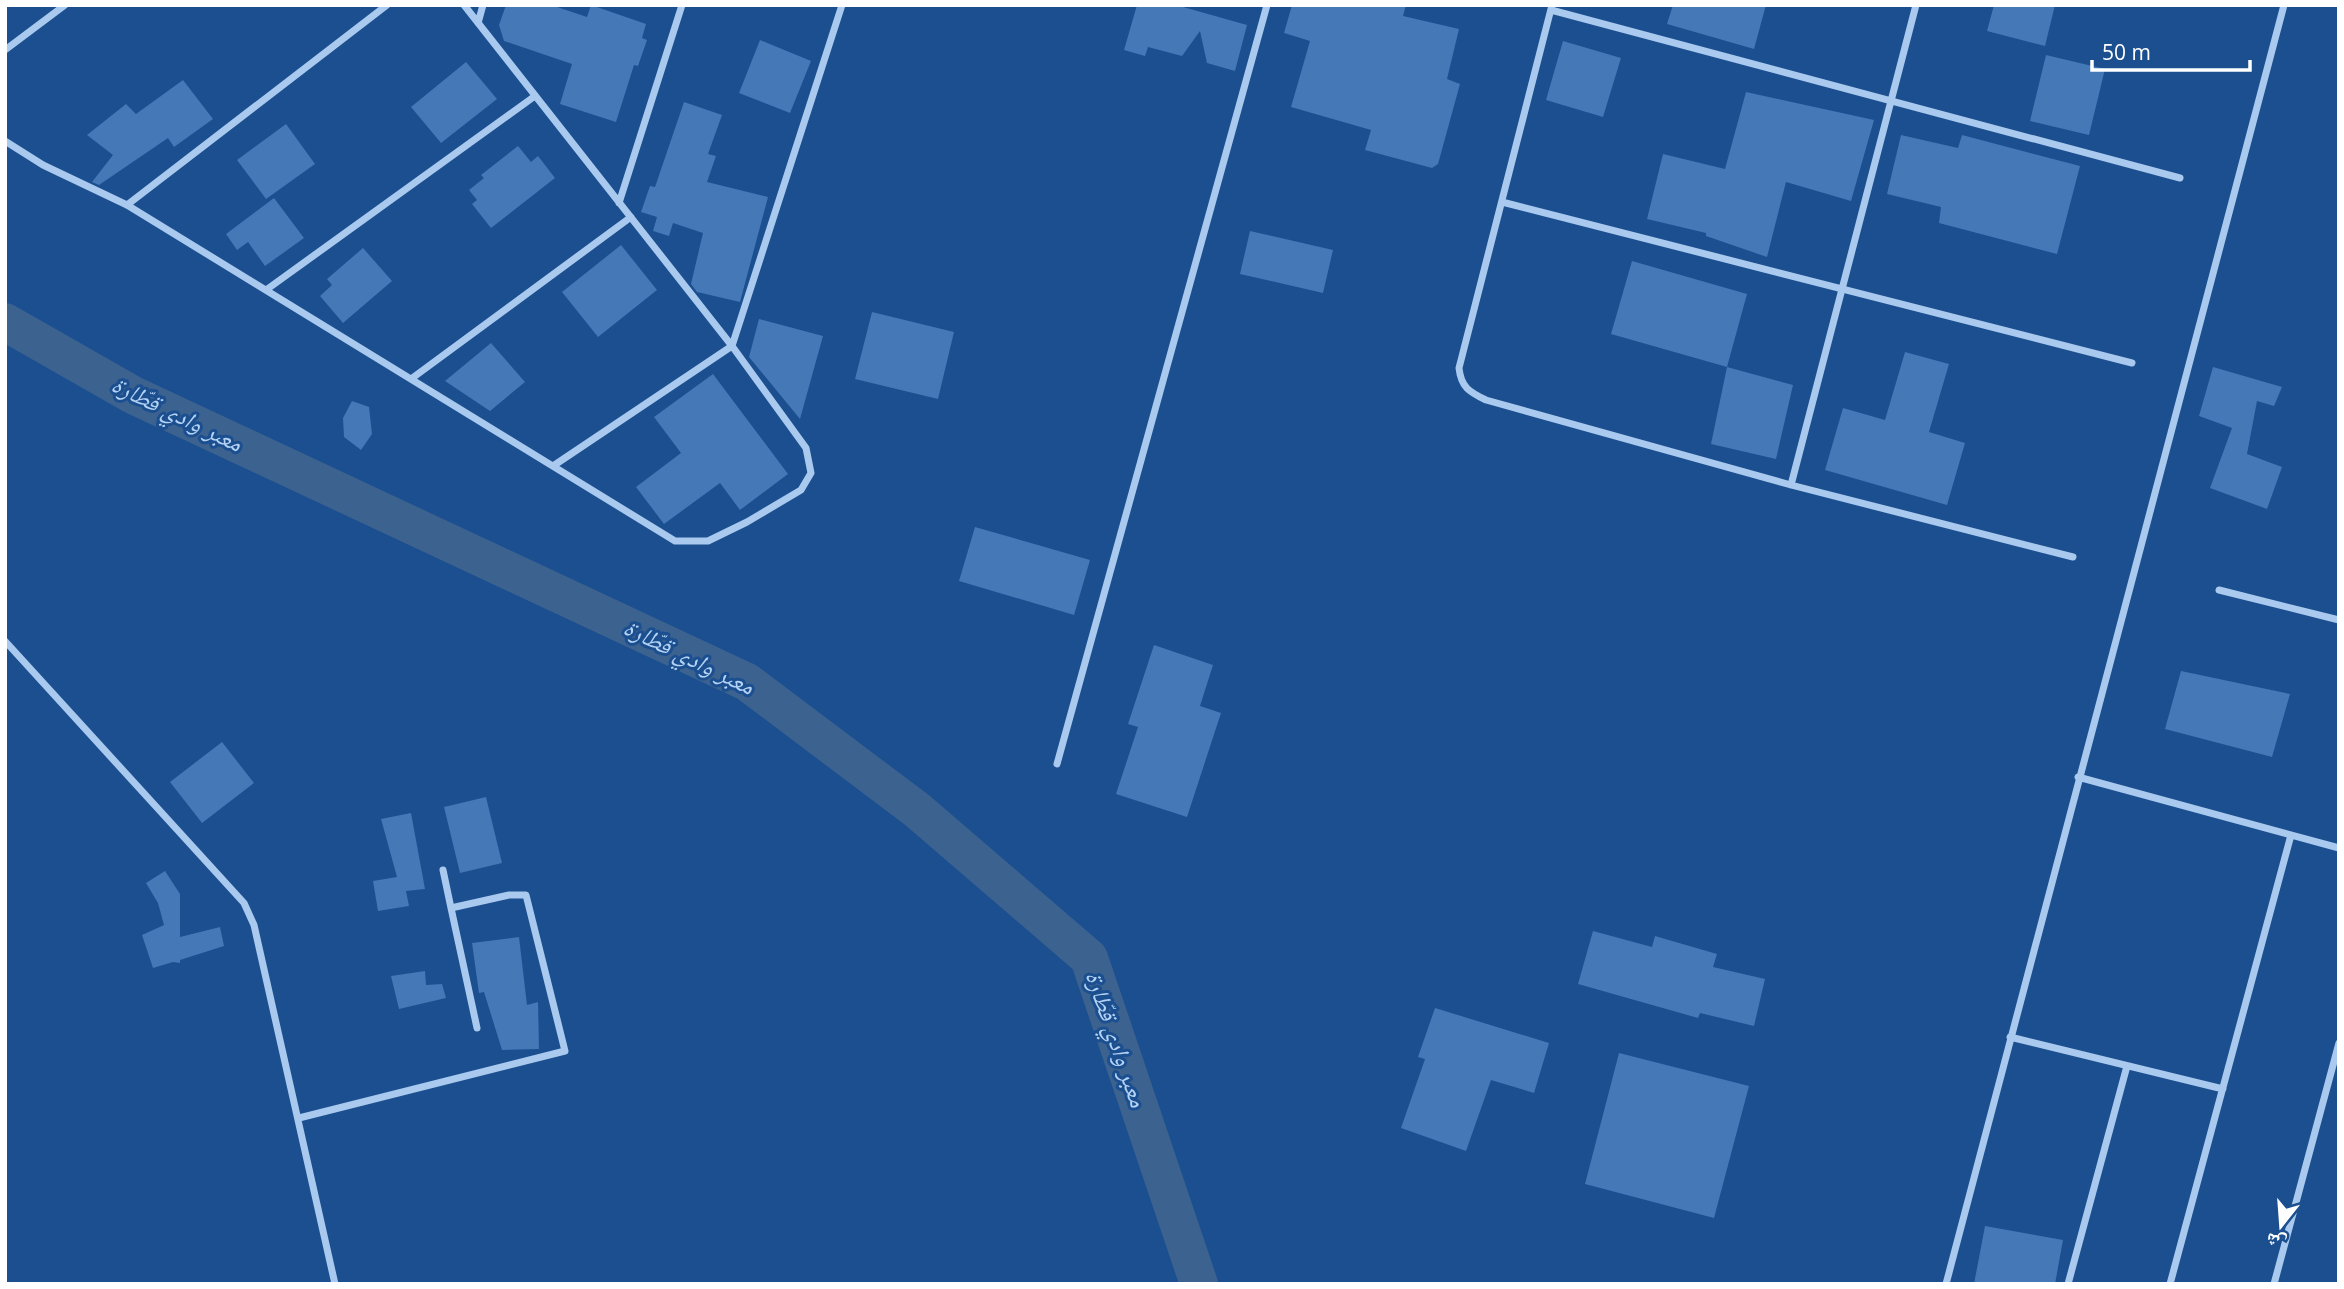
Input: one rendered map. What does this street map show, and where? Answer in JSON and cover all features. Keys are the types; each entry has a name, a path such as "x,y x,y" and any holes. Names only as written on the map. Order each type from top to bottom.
{"street":[{"path":"5,50 65,5"},
{"path":"127,205 387,5"},
{"path":"5,141 43,165 127,205 676,541 708,541 802,490 811,473 806,448 732,346 464,5"},
{"path":"478,23 483,5"},
{"path":"619,203 682,5"},
{"path":"553,466 732,346 842,5"},
{"path":"1057,764 1267,5"},
{"path":"1791,485 1916,5"},
{"path":"1947,1284 2078,777 2284,5"},
{"path":"2073,557 1791,485 1486,400 1469,392 1461,382 1459,368 1551,8 2180,178"},
{"path":"266,290 535,96"},
{"path":"1502,202 2132,363"},
{"path":"411,379 631,217"},
{"path":"2219,590 2339,620"},
{"path":"5,641 244,903 254,925 335,1284"},
{"path":"2078,777 2339,848"},
{"path":"2170,1284 2291,835"},
{"path":"443,870 477,1028"},
{"path":"299,1118 565,1051 526,895 509,894 451,908"},
{"path":"2010,1037 2223,1089"},
{"path":"2274,1284 2339,1043"},
{"path":"2068,1284 2127,1066"}],"building":[{"path":"506,5 551,5 587,17 591,5 646,24 642,38 647,40 638,66 634,65 616,122 560,104 572,64 504,41 499,25"},
{"path":"1137,5 1176,5 1247,25 1235,71 1207,63 1200,31 1182,56 1148,47 1145,56 1124,50"},
{"path":"1292,5 1406,5 1403,16 1459,29 1447,79 1460,84 1438,164 1432,168 1365,150 1371,130 1291,107 1310,41 1284,33"},
{"path":"1673,5 1766,5 1754,49 1667,24"},
{"path":"1994,5 2055,5 2045,46 1987,31"},
{"path":"760,40 811,61 790,113 739,93"},
{"path":"1563,41 1621,58 1603,117 1546,100"},
{"path":"2046,55 2105,69 2089,135 2030,121"},
{"path":"466,62 497,99 441,143 411,107"},
{"path":"183,80 213,119 174,147 168,138 99,185 92,182 113,155 87,135 126,104 136,114"},
{"path":"1746,92 1874,120 1851,201 1786,182 1767,257 1706,236 1706,233 1647,219 1663,154 1725,169"},
{"path":"684,102 722,115 708,154 716,156 707,182 768,197 740,302 697,292 691,284 703,233 673,223 669,236 653,231 657,217 641,212 650,186 655,187"},
{"path":"286,124 315,164 266,199 237,160"},
{"path":"1901,135 1958,148 1962,135 2080,166 2057,254 1939,223 1941,207 1887,194"},
{"path":"518,146 531,162 538,156 555,178 491,228 472,204 477,200 469,190 484,178 481,175"},
{"path":"274,198 304,238 265,266 248,242 237,250 226,234"},
{"path":"1250,231 1333,250 1323,293 1240,274"},
{"path":"621,245 657,290 598,337 562,292"},
{"path":"363,248 392,281 343,323 320,296 332,285 327,279"},
{"path":"1632,261 1747,294 1727,367 1611,334"},
{"path":"872,312 954,332 938,399 855,379"},
{"path":"759,319 823,336 800,419 749,357"},
{"path":"491,343 525,382 490,411 445,381"},
{"path":"1905,352 1949,364 1929,432 1965,443 1947,505 1825,470 1843,408 1885,420"},
{"path":"1727,367 1793,385 1776,459 1711,444"},
{"path":"2213,367 2282,387 2274,406 2257,401 2247,454 2282,467 2267,509 2210,488 2232,428 2199,416"},
{"path":"713,374 788,474 740,510 720,483 664,524 636,487 681,453 654,417"},
{"path":"352,401 369,407 372,434 361,450 344,437 343,418"},
{"path":"975,527 1090,560 1074,615 959,581"},
{"path":"1154,645 1213,665 1200,706 1221,713 1187,817 1116,794 1138,727 1128,724"},
{"path":"2181,671 2290,694 2272,757 2165,729"},
{"path":"222,742 254,783 202,823 170,782"},
{"path":"486,797 502,863 460,873 444,807"},
{"path":"411,813 425,889 406,891 409,906 378,911 373,881 397,877 381,819"},
{"path":"165,871 180,894 180,937 220,927 224,946 180,960 180,963 173,962 153,968 142,935 164,925 158,903 146,883"},
{"path":"1593,931 1652,947 1655,936 1717,954 1713,967 1765,979 1754,1026 1700,1013 1698,1018 1578,984"},
{"path":"519,937 527,1005 538,1002 539,1049 502,1050 484,992 479,993 472,943"},
{"path":"425,971 426,985 442,984 446,998 399,1009 391,976"},
{"path":"1435,1008 1549,1043 1534,1093 1491,1080 1466,1151 1401,1128 1425,1059 1418,1057"},
{"path":"1619,1053 1749,1086 1714,1218 1585,1184"},
{"path":"1985,1226 2063,1240 2055,1284 1974,1284"}],"waterway":[{"name":"معبر وادي قطّارة","path":"5,322 133,395 747,682 917,810 1089,958 1199,1284"}]}
